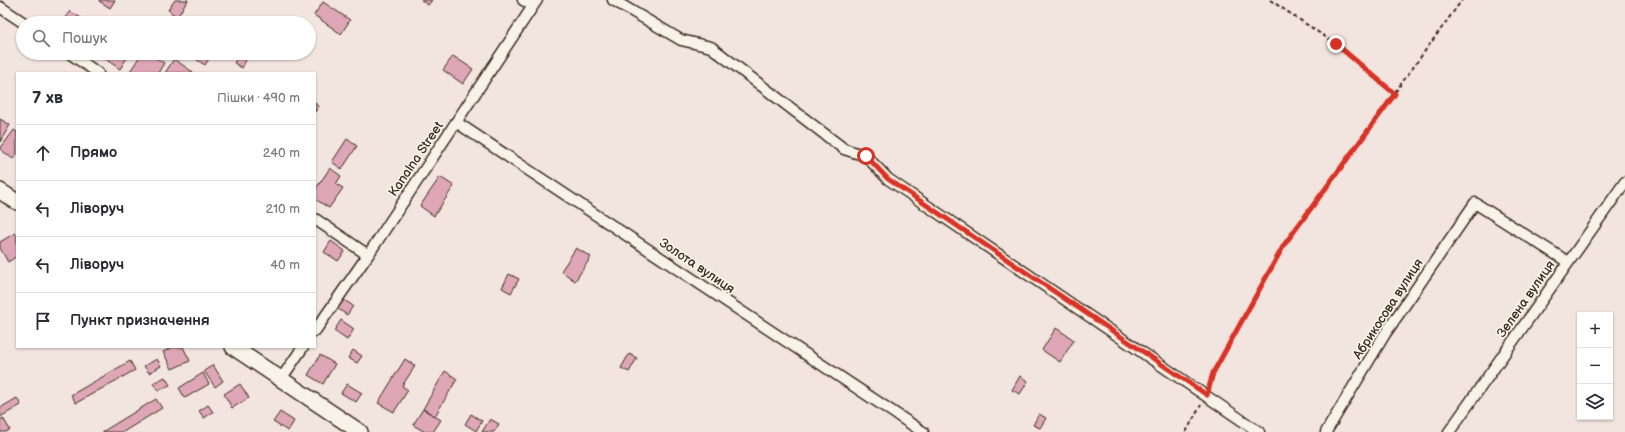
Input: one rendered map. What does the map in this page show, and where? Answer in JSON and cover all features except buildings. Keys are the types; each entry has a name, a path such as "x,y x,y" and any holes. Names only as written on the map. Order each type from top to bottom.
{"street":[{"path":"523,0 535,3"},
{"path":"613,0 681,40 711,47 844,149 866,156 888,179 1207,395 1259,432"},
{"name":"Kanalna Street","path":"316,329 368,255 535,3"},
{"path":"0,7 16,18"},
{"path":"79,60 97,72"},
{"name":"Золота вулиця","path":"456,122 923,432"},
{"name":"Зелена вулиця","path":"1449,432 1625,182"},
{"path":"0,191 16,201"},
{"name":"Абрикосова вулиця","path":"1326,432 1385,334 1475,203 1568,262"},
{"path":"316,220 368,255"},
{"path":"234,348 360,432"},
{"path":"281,379 302,348"}],"path":[{"path":"1270,0 1336,44 1395,94"},
{"path":"1186,432 1207,395 1213,373 1284,245 1462,0"}],"route":[{"path":"866,156 888,179 1207,395 1213,373 1284,245 1395,94 1336,44"}]}
